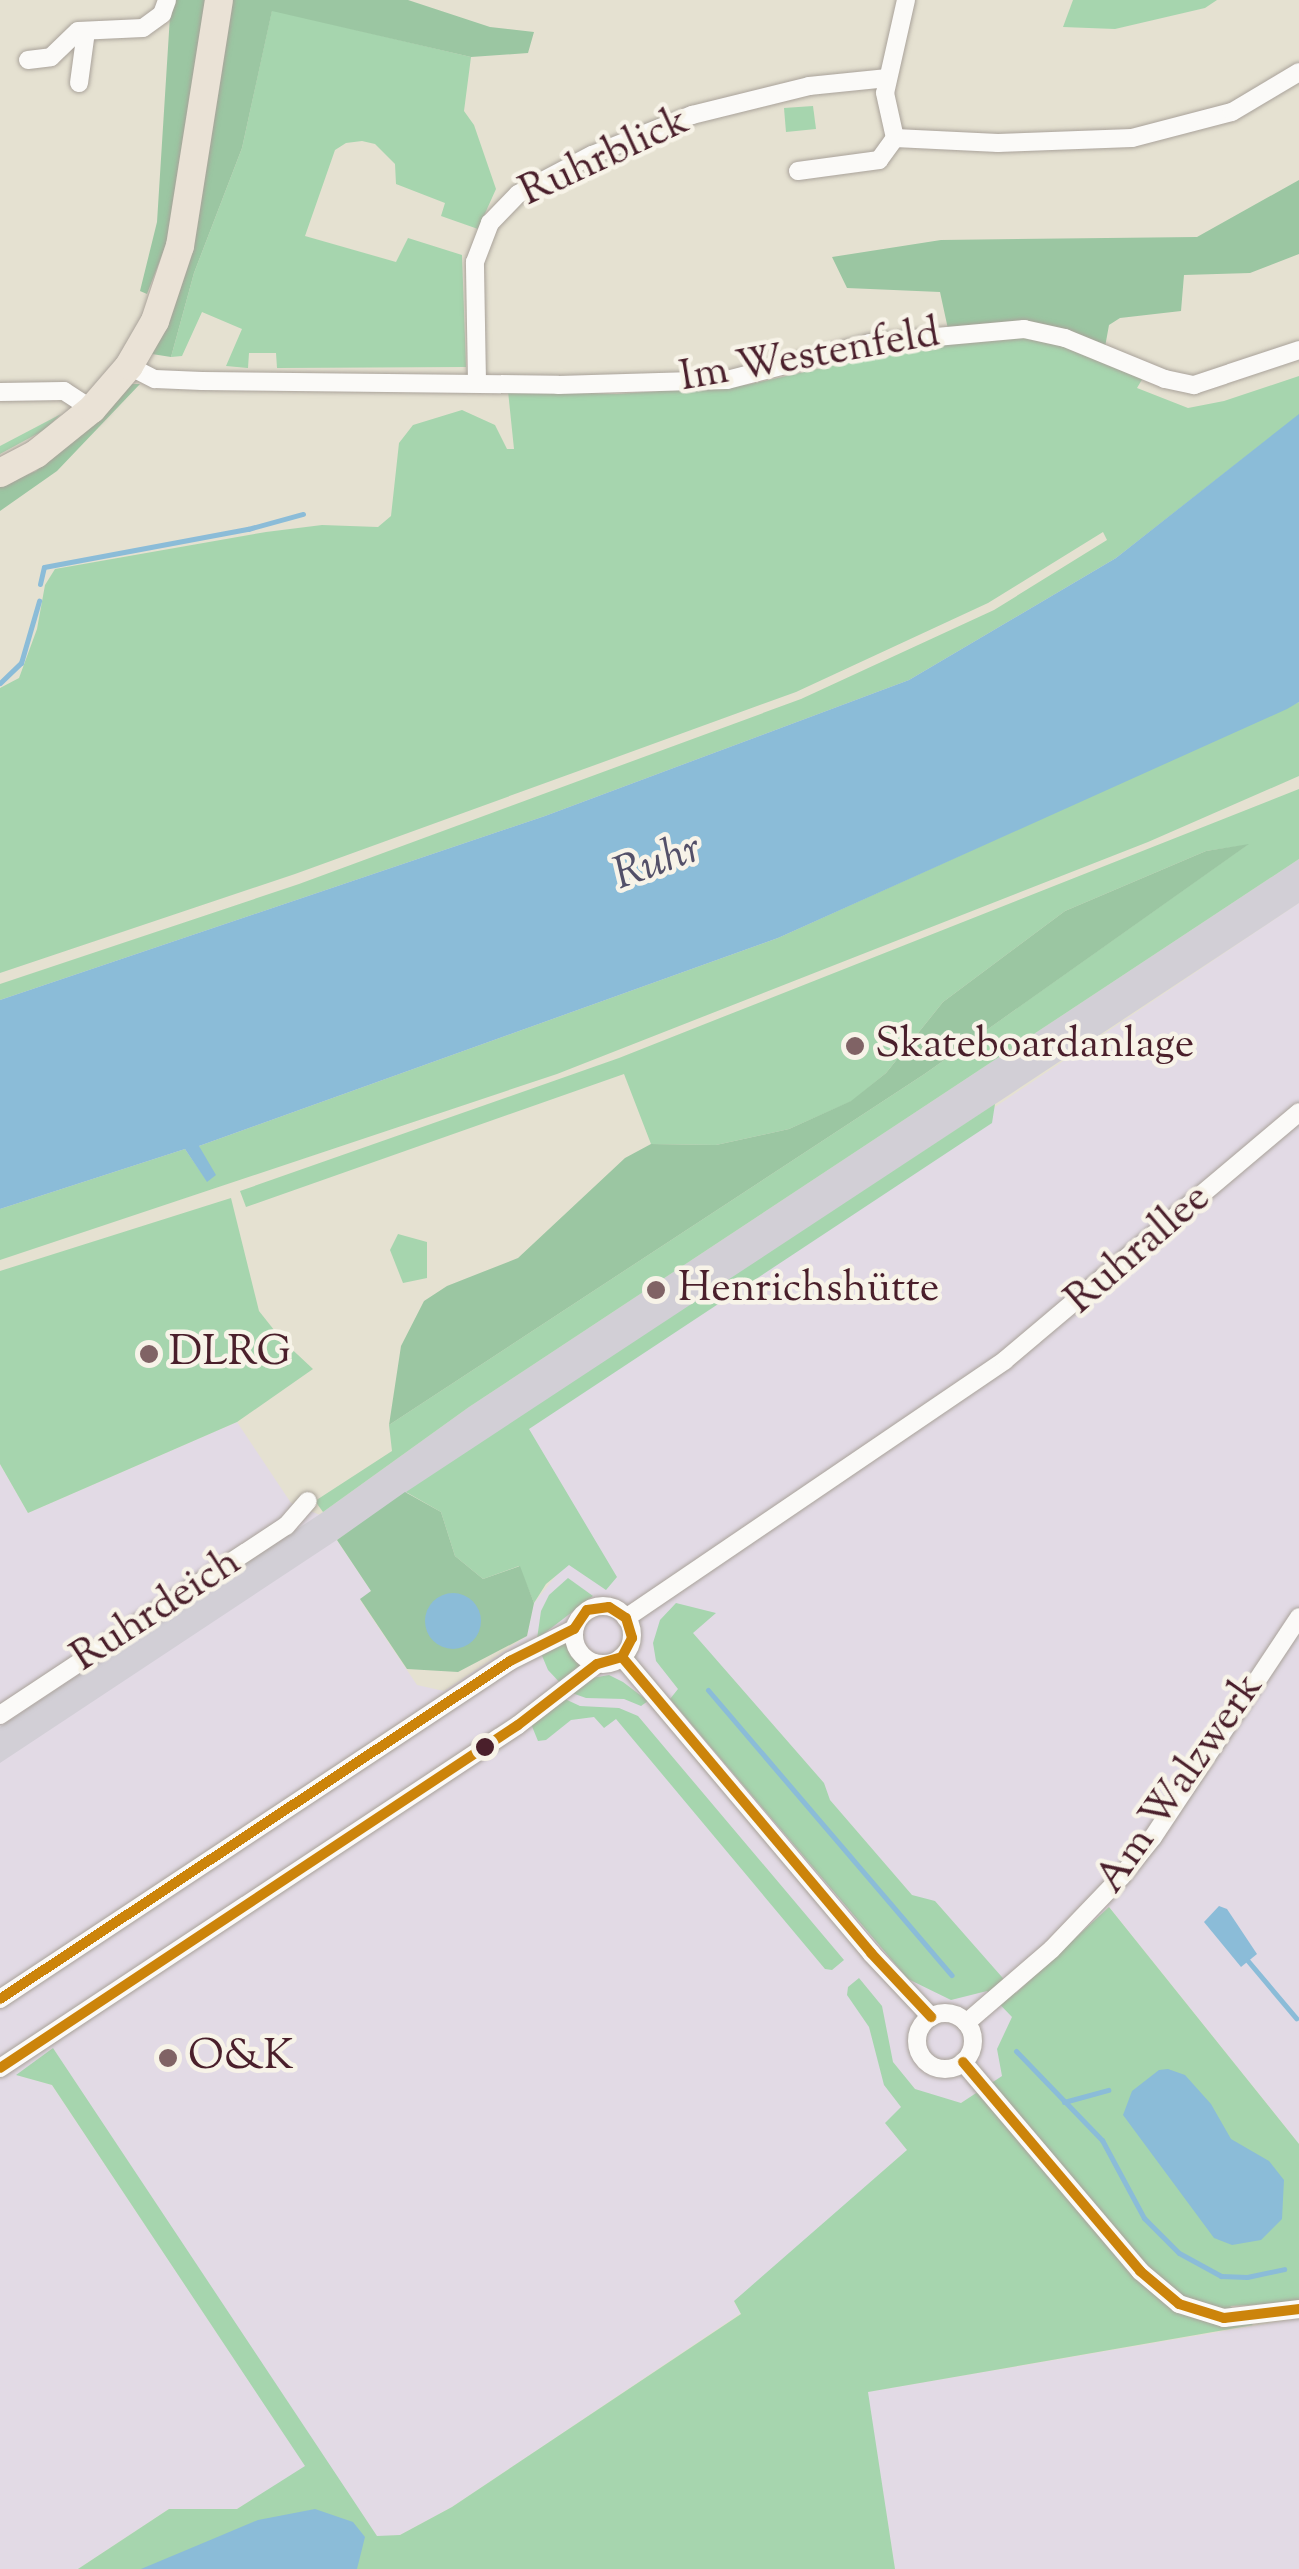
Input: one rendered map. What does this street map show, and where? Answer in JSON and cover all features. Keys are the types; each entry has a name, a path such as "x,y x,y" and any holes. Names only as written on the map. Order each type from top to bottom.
{"main road":[{"path":"0,474 36,454 92,409 129,366 172,278 219,0"}],"street":[{"path":"28,60 52,57 68,35 86,30 143,35 162,14 166,0"},
{"path":"798,171 872,162 891,148 895,138 886,93 906,0"},
{"path":"79,84 86,30"},
{"path":"895,138 998,143 1132,138 1232,112 1299,72"},
{"name":"Ruhrblick","path":"477,382 476,255 490,223 518,194 592,155 692,114 826,82 888,78"},
{"name":"Im Westenfeld","path":"129,366 155,379 558,385 727,380 862,345 1009,329 1046,332 1165,379 1192,385 1299,350"},
{"path":"0,392 64,391 92,409"},
{"name":"Ruhrallee","path":"626,1618 1006,1360 1299,1112"},
{"name":"Ruhrdeich","path":"0,1715 286,1526 308,1500"},
{"path":"0,1999 510,1661 574,1629 587,1610 609,1606 626,1618 632,1638 622,1657 597,1664 518,1725 0,2068"},
{"name":"Am Walzwerk","path":"966,2023 1052,1949 1122,1876 1153,1837 1299,1617"},
{"path":"574,1629 576,1648 597,1664"},
{"path":"622,1657 871,1953 931,2017"},
{"path":"949,2014 966,2023 973,2043 964,2062 937,2068 922,2058 916,2040 931,2017 949,2014"},
{"path":"964,2062 1140,2271 1179,2304 1224,2318 1299,2310"}],"shaded area":[{"path":"1299,859 1299,903 0,1763 0,1727 323,1512 469,1407"},
{"path":"1299,903 1299,2144 1109,1907 1017,1993 1008,2074 961,2103 734,2302 741,2313 452,2507 400,2535 377,2537 53,2049 17,2075 52,2085 306,2467 237,2509 169,2509 78,2569 0,2569 0,1464 28,1513 237,1422 291,1503 320,1515 371,1591 360,1600 417,1685 444,1691 527,1636 534,1603 559,1572 433,1484"},
{"path":"1299,2318 1299,2569 895,2569 867,2392"}],"green space":[{"path":"171,0 207,0 167,242 147,294 140,291 157,222"},
{"path":"231,0 408,0 490,27 534,32 528,53 471,57 272,11 242,148 194,273 171,357 152,354 178,295 195,233"},
{"path":"1073,0 1217,0 1205,8 1115,29 1063,27"},
{"path":"272,10 471,57 464,111 474,125 496,189 478,229 441,216 445,203 396,184 395,164 375,144 362,141 346,143 335,150 305,236 396,262 408,238 462,255 466,367 277,368 276,353 249,353 248,368 226,366 242,329 202,312 182,356 171,357 194,273 242,148"},
{"path":"813,106 816,129 786,132 784,108"},
{"path":"1299,180 1299,254 1250,273 1184,275 1181,311 1120,318 1109,325 1105,347 948,329 940,292 847,288 832,257 941,240 1197,237"},
{"path":"1028,335 1092,352 1144,376 1137,388 1188,408 1224,401 1299,376 1299,415 1116,558 909,680 545,816 0,1000 0,984 299,884 801,699 994,610 1107,540 1103,532 988,603 796,692 295,874 0,973 0,688 19,678 37,629 45,585 55,569 266,532 322,525 378,527 391,516 399,443 413,425 462,410 495,425 507,449 514,449 508,391 617,394 746,385 954,338"},
{"path":"131,384 140,384 57,471 0,511 0,486 36,471"},
{"path":"61,414 46,429 0,454 0,446"},
{"path":"1299,702 1299,776 1148,842 557,1074 0,1260 0,1209 185,1149 207,1181 199,1146 778,938"},
{"path":"1299,789 1299,859 469,1407 323,1512 315,1501 392,1451 389,1425 926,1073 1247,845 1206,851 1065,911 943,1002 886,1073 852,1101 789,1129 716,1145 651,1144 624,1074 246,1207 240,1191 619,1058"},
{"path":"1249,844 926,1073 389,1425 401,1346 424,1301 447,1286 518,1258 625,1158 651,1144 716,1145 789,1129 851,1101 886,1073 943,1002 1065,911 1206,851"},
{"path":"995,1104 992,1123 529,1429 617,1577 606,1590 569,1565 546,1584 534,1603 519,1566 483,1579 455,1556 441,1512 406,1492"},
{"name":"DLRG","path":"231,1198 259,1311 313,1369 237,1422 28,1513 0,1464 0,1271"},
{"path":"398,1234 427,1242 427,1278 403,1283 390,1250"},
{"path":"405,1492 441,1512 455,1556 483,1579 520,1566 534,1603 527,1636 458,1672 407,1669 360,1599 371,1591 337,1540"},
{"path":"568,1578 593,1596 537,1639 541,1611 549,1595"},
{"path":"676,1603 716,1613 693,1633 824,1783 830,1800 912,1895 935,1901 1016,1993 1109,1907 1299,2144 1299,2318 1293,2319 1293,2303 1230,2306 1253,2325 868,2392 895,2569 78,2569 169,2509 237,2509 305,2466 52,2085 16,2075 53,2048 377,2536 400,2535 452,2507 741,2314 734,2301 907,2150 885,2123 901,2107 884,2085 869,2027 847,1995 848,1987 859,1978 882,2006 893,2062 915,2089 961,2103 1002,2076 997,2049 1012,2017 987,1991 951,2000 908,1979 670,1699 678,1689 656,1661 653,1643 660,1620"},
{"path":"564,1639 570,1655 582,1668 563,1686 548,1670 540,1651"},
{"path":"609,1675 648,1701 641,1706 624,1699 586,1698 572,1693 592,1678"},
{"path":"565,1699 580,1706 619,1708 638,1716 844,1960 832,1970 825,1969 616,1719 604,1728 594,1717 571,1720 546,1740 538,1741 531,1724"}],"water":[{"name":"Ruhr","path":"1299,414 1299,702 778,938 199,1146 216,1175 207,1182 185,1149 0,1209 0,1000 545,816 909,680 1116,558"},
{"path":"453,1593 473,1601 481,1621 473,1641 453,1649 433,1641 425,1621 433,1601"},
{"path":"1219,1906 1227,1909 1257,1954 1241,1967 1204,1922"},
{"path":"1159,2070 1185,2075 1211,2104 1231,2139 1269,2161 1284,2180 1282,2219 1261,2240 1232,2245 1214,2238 1123,2115 1132,2091"},
{"path":"315,2509 353,2522 365,2537 357,2569 141,2569 258,2520"}],"waterway":[{"path":"40,584 44,567 248,529 303,514"},
{"path":"0,683 21,663 39,601"},
{"path":"708,1690 951,1975"},
{"path":"1248,1961 1296,2018"},
{"path":"1016,2051 1102,2140 1144,2218 1179,2253 1221,2276 1247,2277 1284,2269"},
{"path":"1064,2102 1108,2090"}],"transit line":[{"path":"0,1999 510,1661 574,1629 587,1610 609,1607 626,1618 632,1638 622,1657 597,1664 518,1725 0,2068"},
{"path":"622,1657 871,1953 931,2017"},
{"path":"963,2062 1140,2271 1179,2304 1224,2318 1299,2309"}],"place":[{"name":"Skateboardanlage","path":"855,1046"},
{"name":"Henrichshütte","path":"656,1290"},
{"name":"DLRG","path":"149,1354"},
{"name":"O&K","path":"168,2058"}]}
